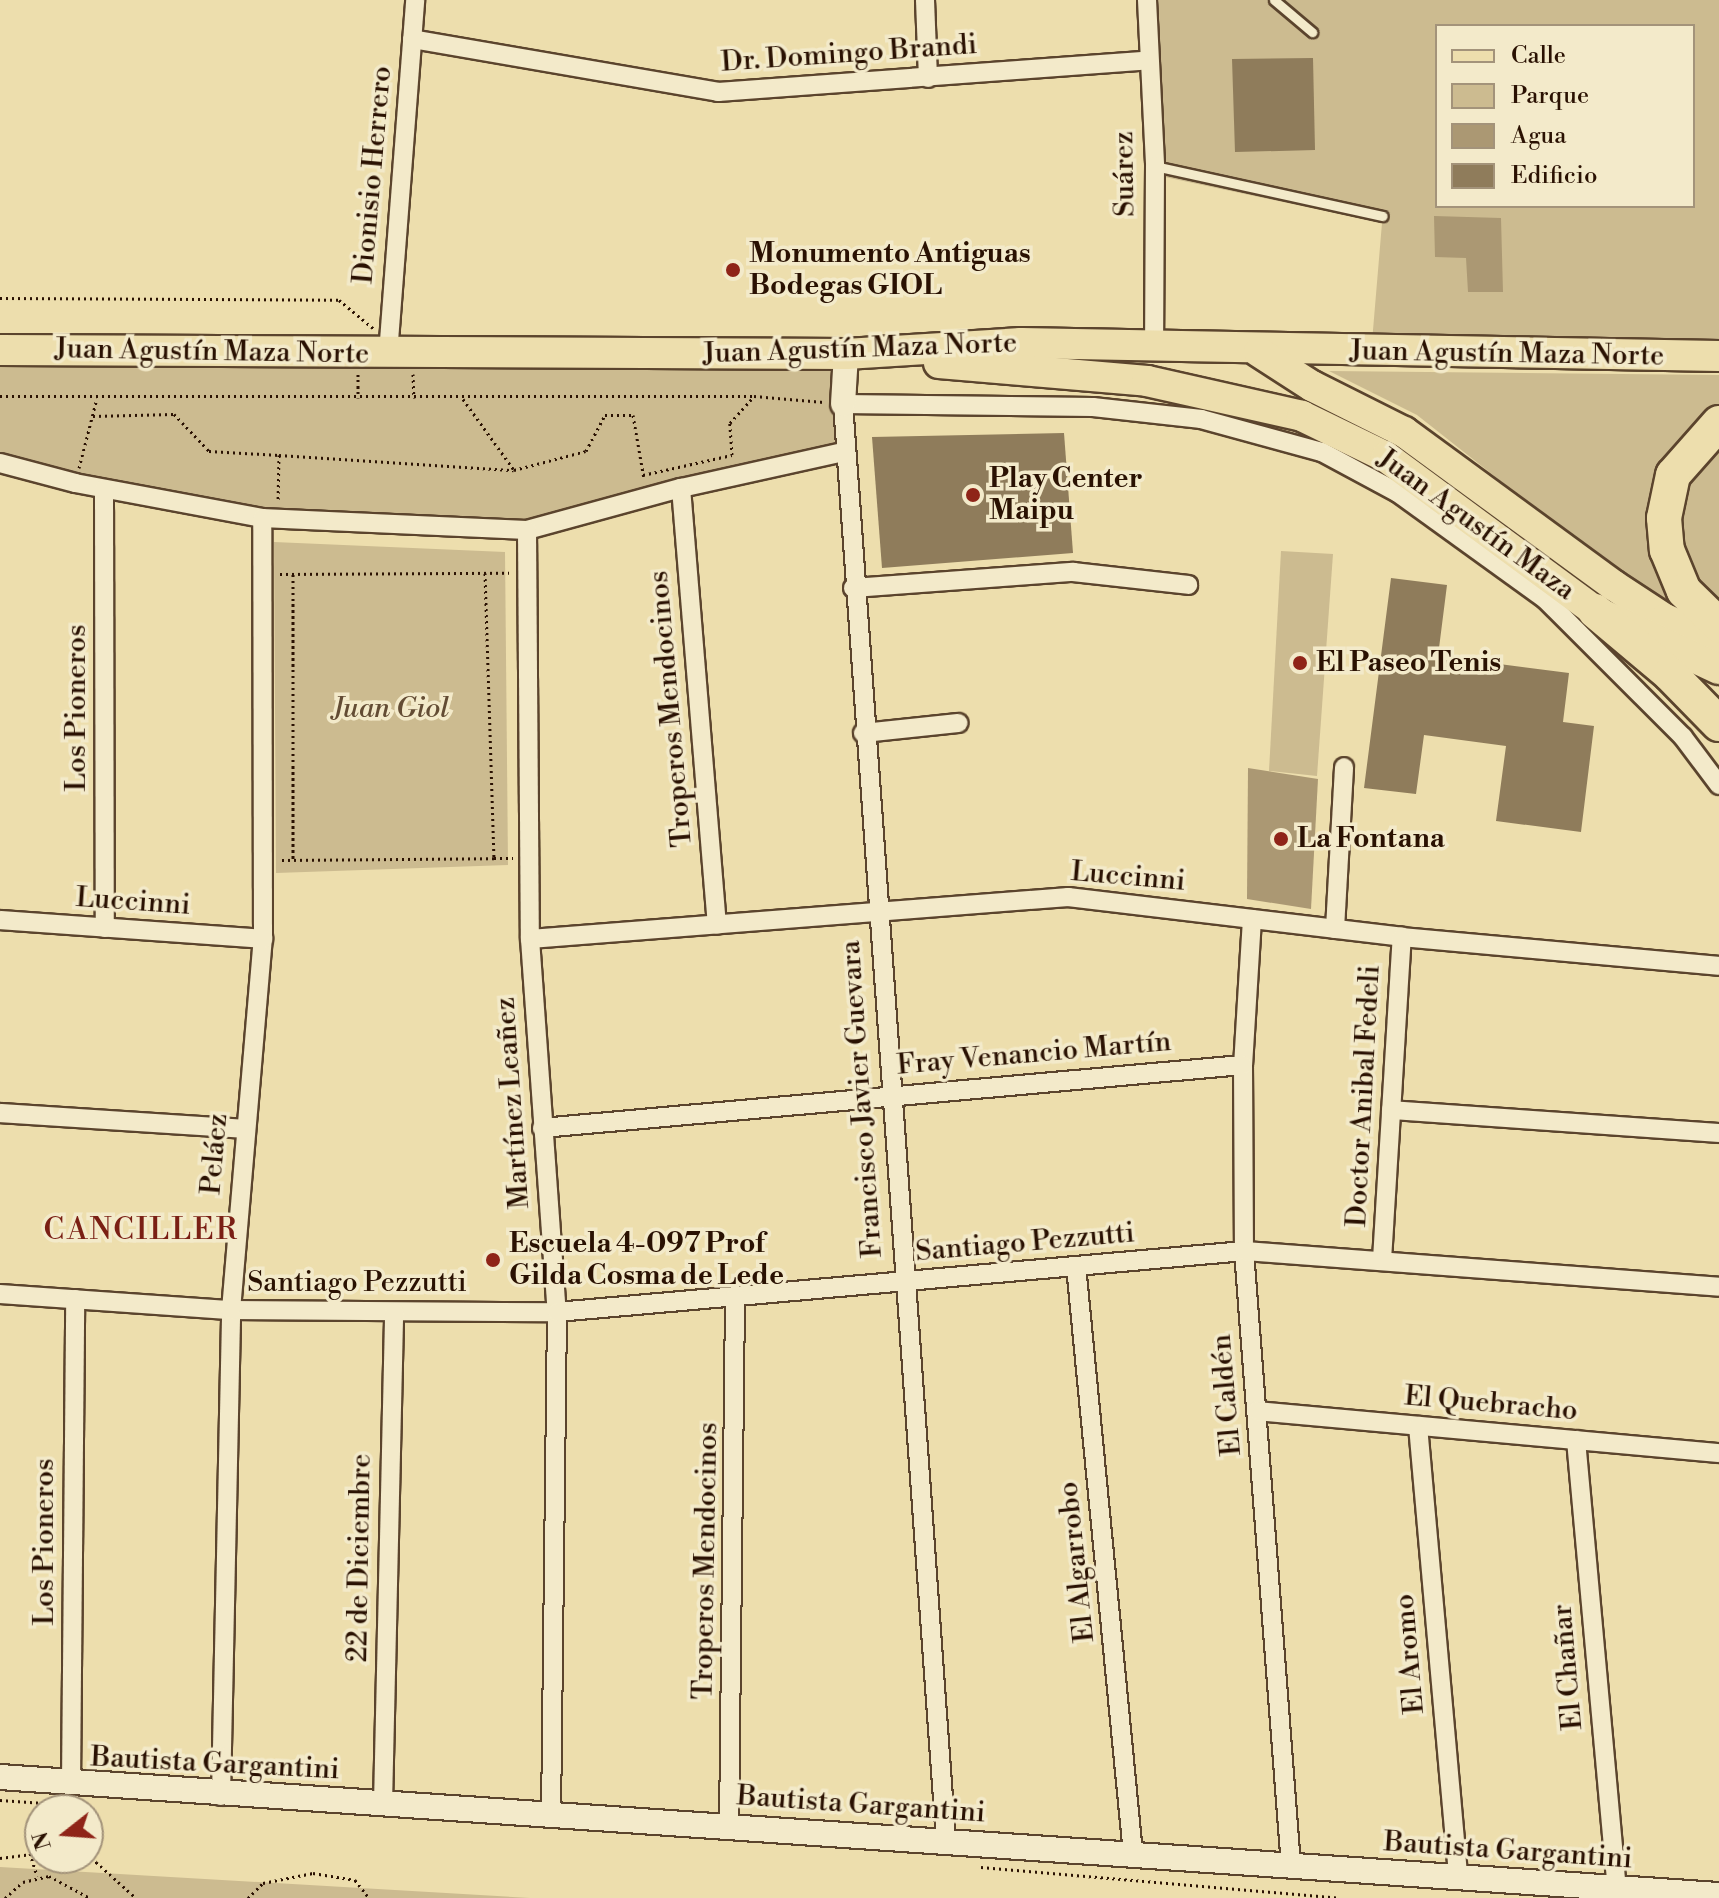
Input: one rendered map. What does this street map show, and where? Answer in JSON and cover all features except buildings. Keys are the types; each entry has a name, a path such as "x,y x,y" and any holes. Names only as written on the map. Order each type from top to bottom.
{"highway":[{"path":"1719,423 1673,475 1664,518 1667,550 1684,591 1719,625"},
{"path":"1595,611 1719,724"}],"main road":[{"name":"Juan Agustín Maza Norte","path":"0,350 388,348 846,354 1021,343 1259,352 1719,356"},
{"name":"Juan Agustín Maza","path":"1259,352 1312,386 1404,432 1613,585 1665,619 1719,642"},
{"name":"Juan Agustín Maza","path":"846,354 1147,381 1302,416 1396,463 1595,611 1719,669"}],"street":[{"name":"Dionisio Herrero","path":"388,348 415,0"},
{"path":"925,0 928,78"},
{"name":"Suárez","path":"1147,0 1155,166 1154,347"},
{"name":"Dr. Domingo Brandi","path":"412,39 718,92 1149,60"},
{"name":"Francisco Javier Guevara","path":"846,354 844,452 853,588 946,1840"},
{"path":"843,404 1093,407 1201,419 1322,452 1398,493 1545,599 1683,737 1719,785"},
{"path":"0,463 104,489 270,518 527,530 681,488 844,452"},
{"name":"Troperos Mendocinos","path":"681,488 717,925"},
{"name":"Los Pioneros","path":"104,489 105,928"},
{"name":"Peláez","path":"221,1796 231,1310 263,939 265,574 270,518"},
{"name":"Martínez Leañez","path":"527,530 530,939 557,1312 551,1815"},
{"path":"853,588 1073,572 1188,585"},
{"path":"863,733 958,723"},
{"path":"1335,929 1344,767"},
{"name":"Luccinni","path":"530,939 877,909 1068,897 1402,937 1719,966"},
{"name":"El Caldén","path":"1252,919 1243,1065 1244,1251 1291,1866"},
{"name":"Luccinni","path":"0,920 263,939"},
{"name":"Doctor Anibal Fedeli","path":"1382,1260 1402,937"},
{"name":"Fray Venancio Martín","path":"542,1128 891,1094 1243,1065"},
{"path":"1391,1110 1719,1133"},
{"path":"0,1113 245,1129"},
{"name":"Santiago Pezzutti","path":"0,1294 231,1310 557,1312 1244,1251 1719,1287"},
{"name":"El Algarrobo","path":"1076,1266 1133,1854"},
{"name":"Troperos Mendocinos","path":"729,1827 735,1296"},
{"name":"Los Pioneros","path":"71,1785 75,1299"},
{"name":"22 de Diciembre","path":"383,1804 394,1312"},
{"name":"El Quebracho","path":"1257,1411 1719,1453"},
{"name":"El Aromo","path":"1418,1426 1458,1878"},
{"name":"El Chañar","path":"1576,1440 1617,1890"},
{"name":"Bautista Gargantini","path":"0,1777 221,1796 946,1840 1719,1895"}],"lane":[{"path":"1274,0 1312,32"},
{"path":"1155,166 1383,216"}],"path":[{"path":"0,298 339,300 388,348"},
{"path":"0,396 462,399 754,396 843,404"},
{"path":"643,475 732,455 730,423 754,396"},
{"path":"75,483 97,397"},
{"path":"462,399 514,470"},
{"path":"93,416 174,414 209,451 514,470 586,451 605,415 633,415 648,497"},
{"path":"270,518 279,455"},
{"path":"485,573 494,858"},
{"path":"265,574 527,573"},
{"path":"293,574 293,860 529,857"},
{"path":"0,1800 24,1802"},
{"path":"0,1858 24,1854"},
{"path":"970,1864 1061,1877 1340,1898"},
{"path":"104,1869 136,1898"},
{"path":"248,1898 263,1883 313,1873 355,1880 369,1898"},
{"path":"36,1874 37,1878"},
{"path":"5,1898 23,1882 37,1878 66,1881 90,1898"}],"green space":[{"path":"1155,0 1719,0 1719,339 1372,342 1382,223 1160,176"},
{"path":"0,350 846,354 844,452 527,530 262,518 0,463"},
{"path":"1329,371 1719,375 1719,684 1601,560 1417,415"},
{"name":"Juan Giol","path":"274,542 505,552 508,865 276,873"},
{"name":"El Paseo Tenis","path":"1281,551 1333,554 1317,776 1269,771"},
{"path":"0,1867 24,1868 24,1874 104,1873 530,1898 0,1898"}],"water":[{"path":"1434,216 1501,218 1503,292 1468,292 1466,258 1435,257"},
{"name":"La Fontana","path":"1248,768 1318,779 1311,909 1247,899"}],"place":[{"name":"Monumento Antiguas Bodegas GIOL","path":"733,270"},
{"name":"Play Center Maipu","path":"973,495"},
{"name":"El Paseo Tenis","path":"1300,663"},
{"name":"La Fontana","path":"1281,839"},
{"name":"Escuela 4-097 Prof Gilda Cosma de Lede","path":"493,1260"}],"district":[{"name":"CANCILLER","path":"141,1230"}]}
